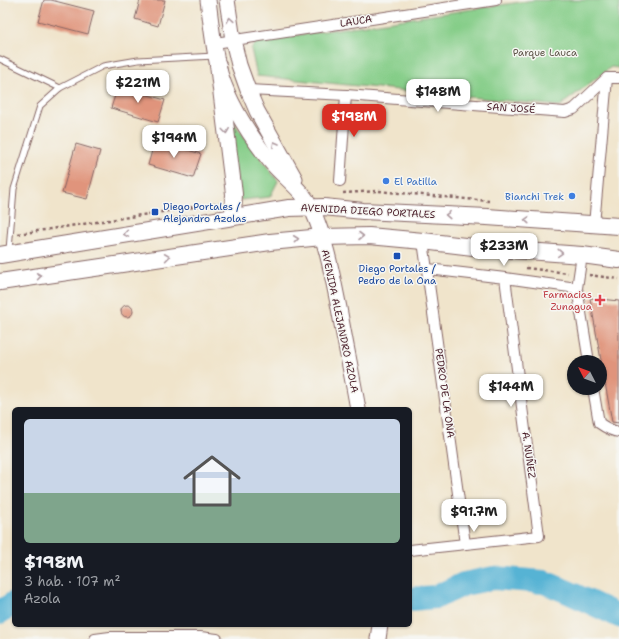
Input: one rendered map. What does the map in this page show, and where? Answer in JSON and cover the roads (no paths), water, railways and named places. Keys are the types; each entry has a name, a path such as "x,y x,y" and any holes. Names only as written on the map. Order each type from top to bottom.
{"main road":[{"name":"AVENIDA ALEJANDRO AZOLA","path":"208,0 216,55 227,94 232,105 270,161 311,207 322,237 331,270 358,407"},
{"name":"AVENIDA ALEJANDRO AZOLA","path":"227,0 233,40 239,65 248,90 257,112 293,175 299,192"},
{"path":"216,55 234,194 233,217"},
{"name":"AVENIDA DIEGO PORTALES","path":"5,254 289,208 311,207 363,212 486,217 619,226"},
{"path":"0,282 270,242 322,237 369,236 424,241 473,248 582,255 619,260"}],"street":[{"name":"LAUCA","path":"216,55 233,40 496,0"},
{"name":"SAN JOSÉ","path":"248,90 346,95 564,112 574,109 607,78"},
{"path":"594,225 607,78 619,78"},
{"path":"340,181 346,95"},
{"name":"PEDRO DE LA ONA","path":"424,241 465,544"},
{"path":"582,255 577,288 588,355"},
{"path":"428,269 577,288"},
{"name":"A. NUÑEZ","path":"465,544 539,536 505,278"},
{"path":"594,395 599,423 612,431 619,432"},
{"path":"412,550 465,544"},
{"path":"95,639 217,639"}],"lane":[{"path":"5,254 14,189 40,106 60,88 103,66 138,60 216,55"},
{"path":"0,59 60,88"}],"waterway":[{"path":"412,599 436,597 464,584 494,578 544,582 619,616"},
{"path":"0,612 12,604"}],"place":[{"name":"El Patilla","path":"386,181"},
{"name":"Bianchi Trek","path":"572,196"},
{"name":"Diego Portales / Alejandro Azolas","path":"155,212"},
{"name":"Diego Portales / Pedro de la Ona","path":"397,256"},
{"name":"Farmacias Zunagua","path":"600,300"}],"park label":[{"name":"Parque Lauca","path":"545,52"}]}
